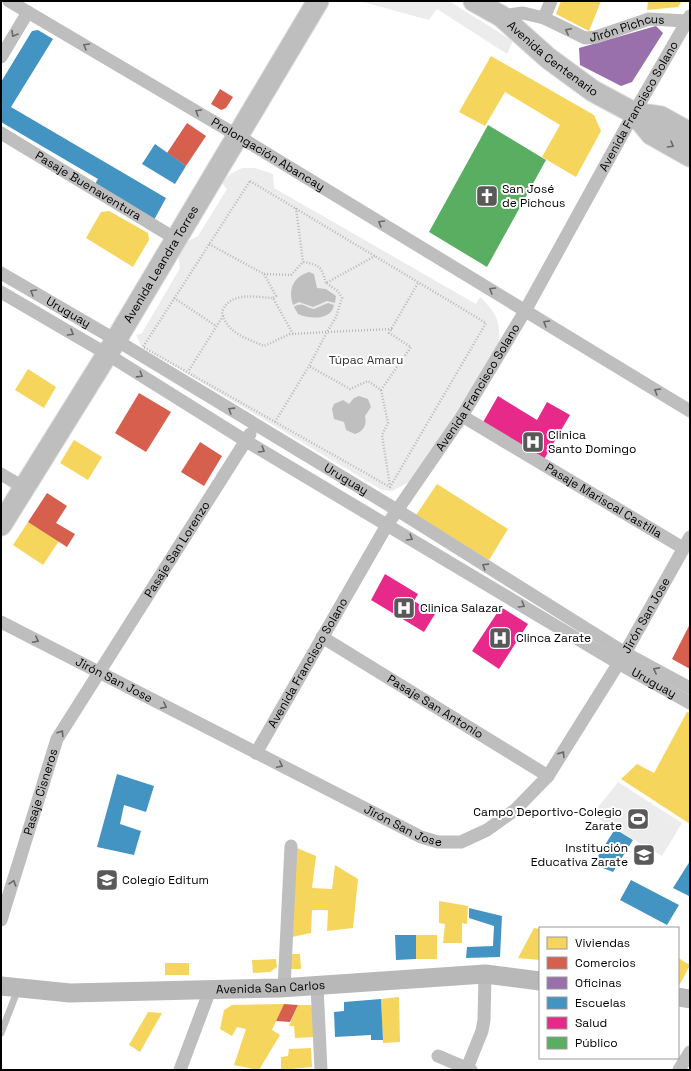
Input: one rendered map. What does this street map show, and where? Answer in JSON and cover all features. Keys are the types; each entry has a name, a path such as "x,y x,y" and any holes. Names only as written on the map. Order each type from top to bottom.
{"main road":[{"name":"Avenida Leandra Torres","path":"1,525 111,347 318,1"},
{"name":"Avenida Centenario","path":"474,1 501,16 548,58 593,91 634,113 661,117 690,133"},
{"name":"Avenida Centenario","path":"634,113 651,134 690,156"},
{"name":"Avenida San Carlos","path":"10,987 70,993 284,988 485,974 539,981"},
{"path":"679,998 690,999"}],"street":[{"name":"Prolongación Abancay","path":"9,1 238,136 690,411"},
{"path":"544,18 551,1"},
{"path":"1,56 28,12"},
{"name":"Jirón Pichcus","path":"501,16 523,13 544,18 585,38 596,37 649,19 688,18"},
{"name":"Avenida Francisco Solano","path":"256,753 397,510 462,416 525,311 688,18"},
{"name":"Pasaje Buenaventura","path":"1,133 176,239"},
{"name":"Uruguay","path":"1,273 246,441 388,525 622,658 690,688"},
{"name":"Uruguay","path":"1,292 111,347 256,426 397,510 690,703"},
{"name":"Pasaje Mariscal Castilla","path":"462,416 683,548"},
{"name":"Pasaje San Lorenzo","path":"100,673 256,426"},
{"path":"1,474 24,487"},
{"name":"Jirón San Jose","path":"1,622 421,837 438,842 461,842 487,830 515,810 548,776 622,658 690,537"},
{"name":"Pasaje San Antonio","path":"322,637 548,776"},
{"name":"Pasaje Cisneros","path":"1,920 57,739 100,673"},
{"path":"284,988 291,846"},
{"path":"438,1056 469,1069 483,1026 485,974"},
{"path":"317,986 321,1070"},
{"path":"180,1070 210,990"},
{"path":"679,1070 690,1052"}],"lane":[{"path":"1,1033 10,987"}],"path":[{"path":"250,181 486,323 390,486 143,347 250,181"},
{"path":"296,208 303,262"},
{"path":"209,244 264,274 290,275 303,262"},
{"path":"326,283 375,256"},
{"path":"275,422 309,366 336,317 342,298 338,291 326,283 323,271 319,266 303,262"},
{"path":"264,274 276,296 273,298"},
{"path":"381,390 410,347 389,333 418,283"},
{"path":"273,298 238,297 224,306 222,312 223,316 229,327 237,334 264,346 293,334 392,329"},
{"path":"174,298 216,326"},
{"path":"273,298 293,334"},
{"path":"187,372 223,316"},
{"path":"309,366 350,389 368,381 381,390 388,423 382,435 390,486"}],"green space":[{"path":"359,1 449,1 513,41 507,54 437,9 429,20"},
{"name":"Túpac Amaru","path":"242,168 255,168 273,174 274,188 476,304 480,297 495,314 499,331 499,347 411,481 392,491 382,490 142,347 136,335 142,333 180,268 178,254 186,242 198,236 227,189 222,183 230,174"},
{"name":"Campo Deportivo-Colegio Zarate","path":"618,782 682,823 662,856 592,815"}],"shaded area":[{"path":"309,272 314,274 317,288 326,289 336,296 335,303 327,301 313,307 299,302 293,305 291,294 293,284 299,277"},
{"path":"328,303 334,305 329,314 313,318 298,314 294,307 297,305 302,305 314,309"},
{"path":"359,396 368,399 371,407 365,416 366,422 364,427 361,431 355,434 346,430 344,422 334,419 332,409 334,404 343,400 349,404 354,398"}],"building: Viviendas":[{"path":"561,1 601,1 589,31 556,14"},
{"path":"648,1 682,1 678,7 647,10"},
{"path":"491,56 594,115 601,131 576,177 542,157 560,125 505,92 485,126 459,112"},
{"path":"109,211 148,233 149,240 133,267 86,238 101,212"},
{"path":"28,369 56,387 44,408 15,390"},
{"path":"74,440 102,457 88,480 60,463"},
{"path":"437,484 508,529 489,560 416,515"},
{"path":"28,522 59,541 43,565 13,545"},
{"path":"687,712 690,713 690,824 621,779 637,764 654,773"},
{"path":"292,846 316,856 312,888 332,889 335,865 358,879 353,928 327,931 328,910 312,910 311,933 287,938"},
{"path":"439,901 468,906 467,924 462,923 462,943 443,943 445,924 439,923"},
{"path":"534,928 539,929 539,960 518,958"},
{"path":"416,935 437,935 437,959 416,959"},
{"path":"287,954 300,954 301,969 291,969"},
{"path":"276,959 277,967 270,972 253,973 252,960"},
{"path":"679,959 690,965 679,984"},
{"path":"165,963 189,963 189,975 165,975"},
{"path":"399,997 400,1042 383,1043 381,999"},
{"path":"284,1004 272,1030 280,1035 259,1070 234,1065 246,1029 237,1027 232,1036 220,1029 224,1010 232,1005"},
{"path":"298,1005 313,1005 315,1037 295,1038 294,1026 289,1026"},
{"path":"148,1012 162,1013 140,1052 129,1045"},
{"path":"311,1048 312,1067 281,1070 281,1057 288,1056 289,1049"}],"building: Comercios":[{"path":"220,89 233,97 226,108 221,110 211,104"},
{"path":"187,123 206,136 186,166 167,153"},
{"path":"139,393 171,412 146,452 115,433"},
{"path":"200,442 222,456 204,486 181,472"},
{"path":"47,493 67,506 56,523 75,534 67,547 28,522"},
{"path":"690,624 690,669 672,659"},
{"path":"284,1004 298,1005 290,1022 276,1021"}],"building: Oficinas":[{"path":"656,26 663,33 632,82 621,86 580,65 579,48"}],"building: Escuelas":[{"path":"38,30 53,39 11,107 166,198 154,220 95,184 98,179 1,122 1,82 32,31"},
{"path":"155,144 186,166 175,184 142,164"},
{"path":"117,774 154,786 146,812 124,805 120,824 141,831 134,855 97,847"},
{"path":"615,829 633,840 613,872 593,864"},
{"path":"690,861 690,894 689,896 673,888"},
{"path":"631,880 679,905 667,925 620,900"},
{"path":"469,908 502,916 500,957 466,958 467,947 493,946 494,926 469,918"},
{"path":"395,935 416,935 416,959 396,960"},
{"path":"381,999 383,1040 371,1040 371,1035 335,1037 334,1012 344,1011 344,1002"}],"building: Salud":[{"name":"Clinica Santo Domingo","path":"498,396 537,420 547,402 570,415 543,461 482,424"},
{"name":"Clinica Salazar","path":"385,574 418,594 414,601 435,614 424,632 371,600"},
{"name":"Clinca Zarate","path":"501,607 528,624 499,669 472,651"}],"building: Público":[{"name":"San José de Pichcus","path":"488,125 546,160 487,267 429,232"}],"place":[{"name":"San José de Pichcus","path":"487,196"},
{"name":"Clinica Santo Domingo","path":"533,442"},
{"name":"Clinica Salazar","path":"404,608"},
{"name":"Clinca Zarate","path":"500,638"},
{"name":"Campo Deportivo-Colegio Zarate","path":"638,819"},
{"name":"Institución Educativa Zarate","path":"644,855"},
{"name":"Colegío Editum","path":"107,880"}]}
